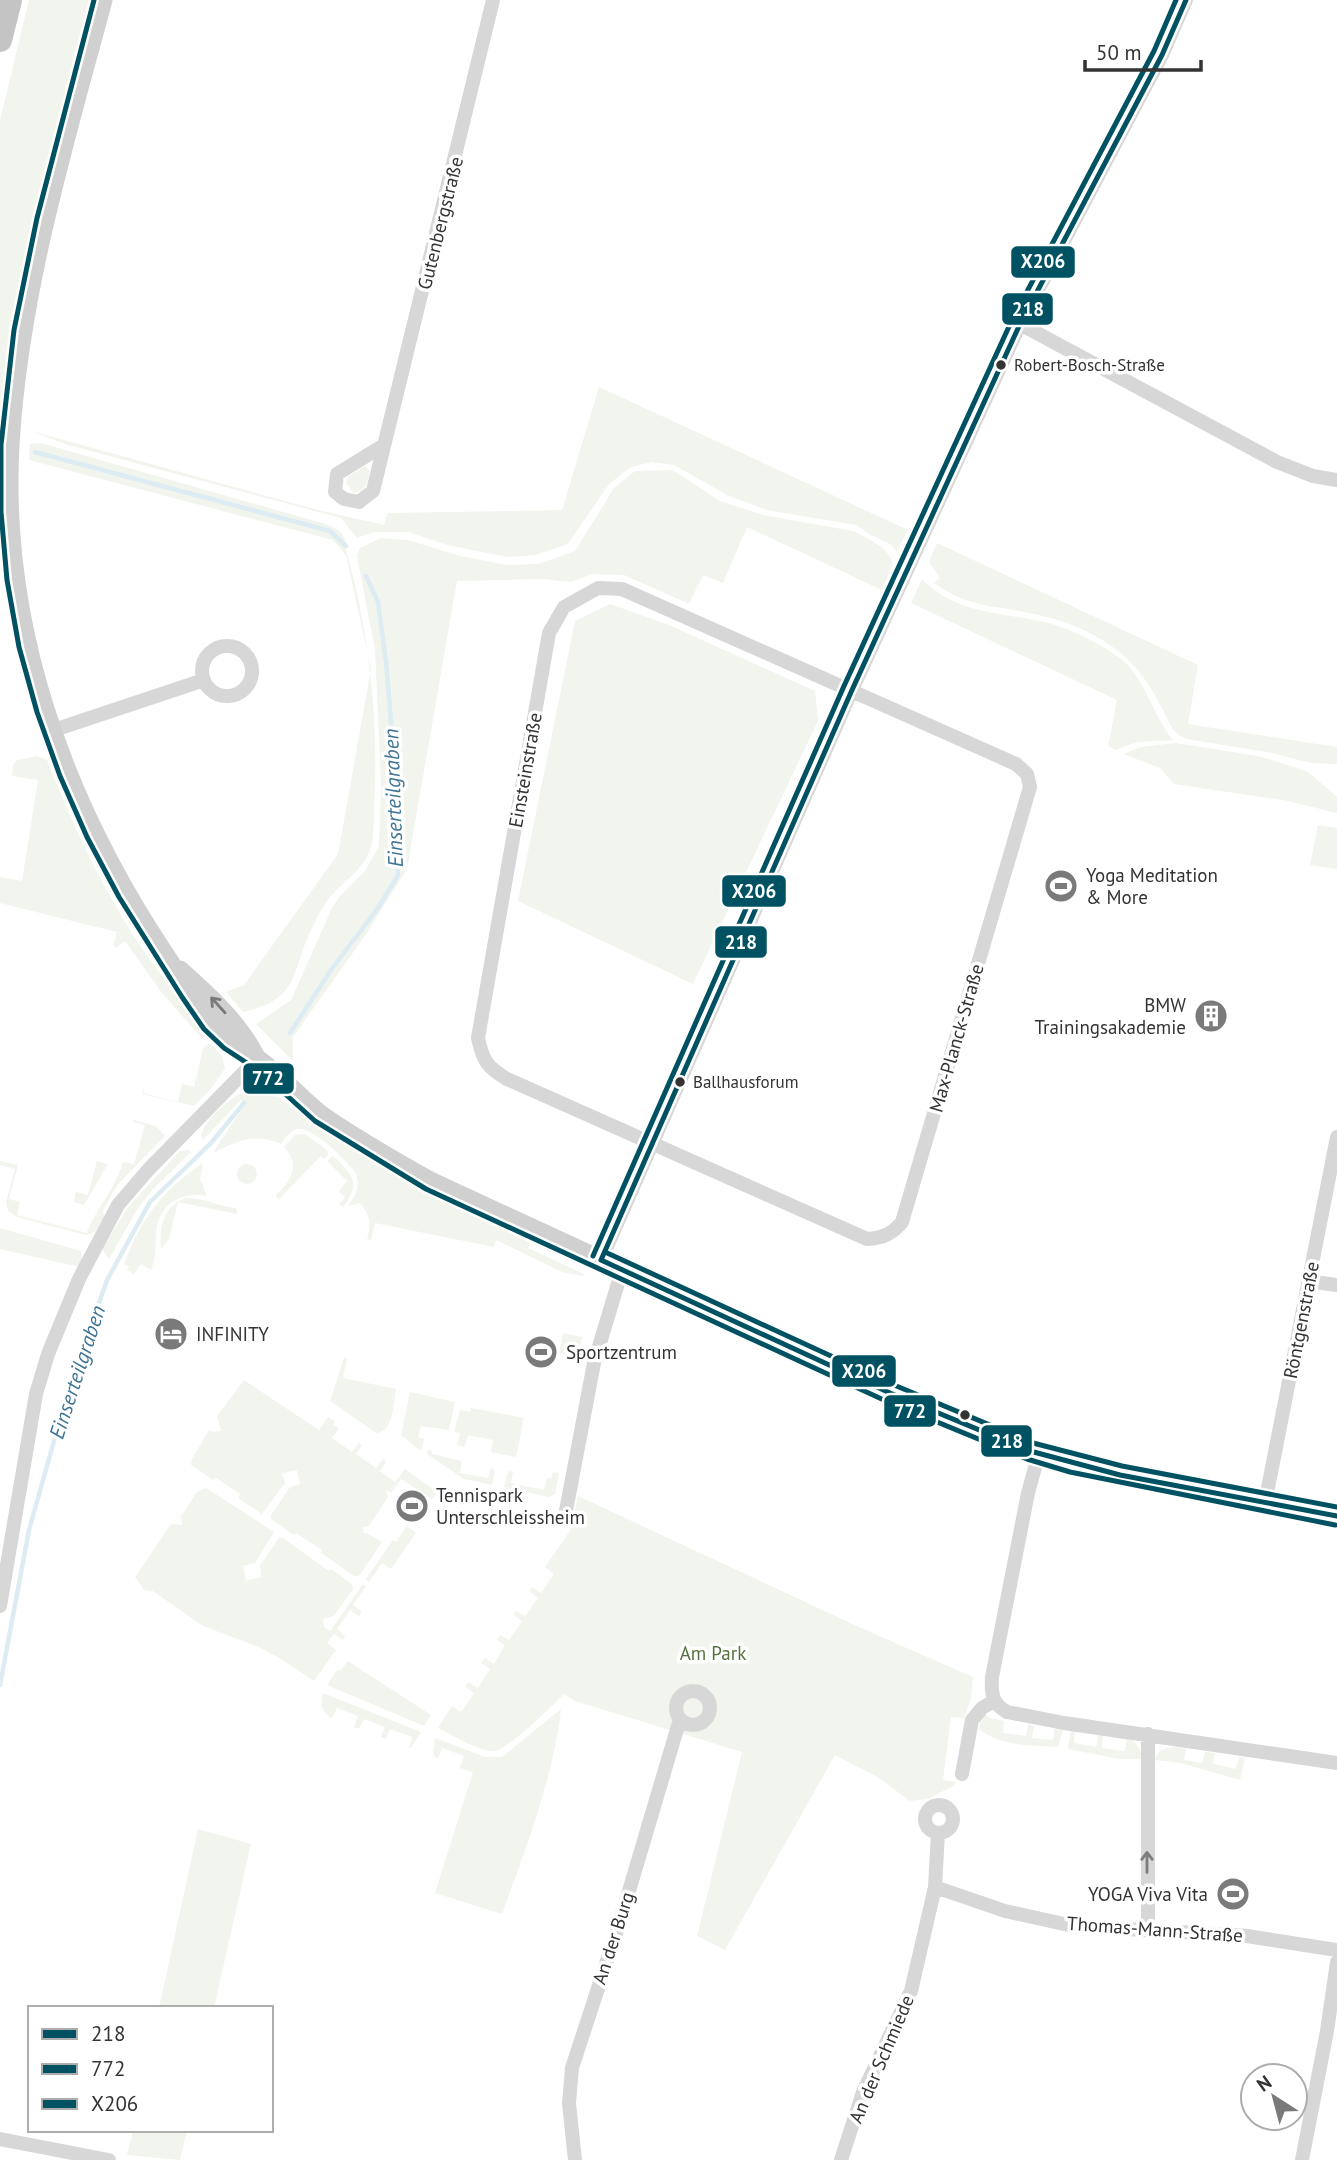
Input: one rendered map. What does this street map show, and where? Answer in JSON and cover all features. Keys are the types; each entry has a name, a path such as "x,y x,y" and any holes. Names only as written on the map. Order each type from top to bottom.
{"highway":[{"path":"0,40 10,0"}],"main road":[{"path":"103,0 38,246 19,359 10,444 10,519 18,593 33,670 51,731 88,820 122,885 186,992 222,1035 241,1051 257,1059 319,1113 380,1152 471,1201 890,1393 1039,1453 1120,1475 1337,1516"}],"street":[{"name":"Gutenbergstraße","path":"384,445 493,0"},
{"path":"601,1260 852,690 1020,324 1162,55 1186,0"},
{"path":"1020,324 1277,462 1313,476 1337,480"},
{"name":"Einsteinstraße","path":"651,1143 507,1079 494,1071 482,1058 478,1038 549,634 564,607 584,594 598,588 622,589 852,690"},
{"path":"51,731 204,680"},
{"name":"Max-Planck-Straße","path":"651,1143 867,1239 881,1238 894,1231 902,1222 1030,787 1027,774 1016,764 852,690"},
{"path":"0,1606 36,1394 48,1354 79,1279 118,1205 148,1170 257,1059"},
{"name":"Röntgenstraße","path":"1265,1503 1337,1137"},
{"path":"565,1516 594,1363 622,1270"},
{"path":"1308,1282 1337,1285"},
{"path":"1039,1453 1028,1493 994,1665 991,1692 994,1701 1007,1712 1064,1723 1337,1763"},
{"path":"962,1774 972,1720 982,1708 994,1701"},
{"name":"An der Burg","path":"575,2160 569,2103 572,2068 624,1909 680,1719"},
{"path":"1148,1931 1149,1734"},
{"name":"An der Schmiede","path":"841,2160 863,2092 911,1991 935,1887 938,1833"},
{"name":"Thomas-Mann-Straße","path":"935,1887 1005,1911 1073,1926 1247,1936 1337,1950"},
{"path":"1302,2160 1337,1962"},
{"path":"0,2139 109,2160"}],"green space":[{"path":"29,0 94,0 40,198 21,279 8,352 0,451 0,120"},
{"path":"599,387 908,530 897,551 890,544 856,525 767,510 727,495 674,465 652,462 631,467 609,484 568,544 535,555 508,557 447,545 409,532 374,532 357,538 341,518 68,445 31,431 318,510 384,525 388,513 562,510"},
{"path":"41,443 337,529 345,539 368,654 346,555 333,540 29,460 30,444"},
{"path":"365,466 370,471 367,483 364,489 353,493 346,482 348,477"},
{"path":"673,470 720,501 763,515 853,531 871,540 886,552 893,563 882,590 747,527 723,583 703,575 689,604 624,575 592,574 571,582 543,579 457,581 407,869 364,937 293,1037 293,1061 256,1024 291,1000 332,908 365,871 379,846 381,785 375,650 357,556 360,548 381,538 408,540 460,556 507,565 538,564 575,551 614,488 635,471"},
{"path":"937,543 1198,665 1188,724 1337,747 1337,764 1311,763 1178,735 1143,677 1118,651 1103,641 1054,619 965,600 934,583 940,578 929,562"},
{"path":"922,579 951,600 983,611 1052,624 1079,634 1120,658 1136,675 1173,740 1138,742 1115,750 1108,746 1117,700 911,603"},
{"path":"610,604 669,625 815,691 818,721 693,984 518,901 575,621"},
{"path":"370,674 374,712 375,777 370,852 360,868 335,891 323,907 285,992 262,1007 243,1012 226,992 244,985 338,854"},
{"path":"1176,743 1258,756 1308,772 1337,797 1337,813 1283,800 1174,784 1160,768 1123,754 1141,747"},
{"path":"37,756 47,760 92,862 133,934 164,978 213,1037 201,1037 162,993 125,941 116,948 113,945 117,932 0,903 0,877 22,881 38,780 12,776 13,765 17,760"},
{"path":"1318,825 1337,828 1337,869 1310,865"},
{"path":"210,1043 222,1056 225,1068 211,1089 194,1106 142,1094 146,1081 143,1093 178,1102 182,1084 194,1087 203,1048"},
{"path":"251,1089 279,1097 313,1124 428,1193 530,1243 528,1248 584,1274 583,1276 562,1272 496,1240 494,1247 375,1223 371,1240 367,1239 369,1224 366,1212 360,1203 348,1206 357,1190 355,1172 328,1145 311,1133 297,1129 281,1144 264,1139 247,1139 214,1151 245,1104 241,1100 203,1140 203,1129 214,1115 244,1091"},
{"path":"134,1120 156,1126 165,1136 118,1184 103,1210 104,1217 95,1232 86,1235 17,1217 8,1211 6,1202 15,1169 0,1165 0,1161 18,1165 9,1199 20,1202 17,1215 87,1233 116,1181 123,1162 134,1164 145,1125 133,1122"},
{"path":"305,1134 327,1150 328,1155 324,1159 321,1156 278,1200 276,1195 290,1179 293,1166 284,1147 295,1135"},
{"path":"180,1151 191,1152 153,1189 138,1208 109,1259 102,1249 128,1207"},
{"path":"333,1156 352,1179 352,1192 343,1207 339,1204 345,1197 339,1191 347,1181 327,1161"},
{"path":"97,1161 107,1164 106,1167 84,1205 74,1202 76,1192 88,1195"},
{"path":"201,1164 203,1166 200,1179 207,1196 180,1198 167,1207 158,1222 151,1270 141,1264 134,1274 127,1270 129,1267 124,1264 145,1220 163,1196"},
{"path":"247,1164 254,1167 257,1174 254,1181 247,1184 240,1181 237,1174 240,1167"},
{"path":"186,1198 199,1199 236,1208 237,1214 178,1202"},
{"path":"178,1202 169,1239 161,1249 162,1225 167,1212"},
{"path":"0,1228 81,1251 80,1267 0,1249"},
{"path":"563,1333 582,1337 578,1357 559,1353"},
{"path":"344,1358 347,1358 343,1378 396,1389 392,1416 382,1431 376,1433 330,1401"},
{"path":"244,1380 319,1430 328,1417 335,1422 333,1425 339,1428 332,1438 352,1452 359,1443 362,1445 356,1454 376,1468 383,1459 386,1462 380,1471 395,1482 405,1469 437,1492 432,1499 401,1479 391,1493 386,1490 388,1497 369,1526 363,1527 364,1533 382,1542 359,1576 354,1576 321,1553 322,1550 271,1519 290,1487 300,1484 297,1470 282,1473 285,1483 262,1514 238,1498 240,1494 191,1465 209,1430 221,1431 217,1416"},
{"path":"410,1392 455,1402 449,1430 421,1426 418,1437 424,1439 421,1451 401,1435"},
{"path":"471,1408 524,1418 516,1457 491,1452 493,1440 468,1435 465,1447 457,1445 460,1433 454,1432 460,1410 470,1412"},
{"path":"428,1450 432,1451 432,1454 462,1461 460,1473 488,1478 491,1467 495,1471 492,1485 464,1479 427,1454"},
{"path":"510,1471 513,1471 511,1483 544,1490 547,1478 551,1479 553,1472 559,1473 555,1494 549,1497 504,1487"},
{"path":"206,1488 274,1532 255,1563 243,1566 246,1581 261,1577 260,1565 279,1538 283,1538 352,1584 353,1589 334,1616 323,1619 324,1627 330,1631 363,1584 366,1586 353,1605 362,1612 359,1616 350,1610 337,1629 345,1636 343,1640 334,1634 327,1643 336,1650 314,1681 259,1647 203,1626 153,1591 144,1590 135,1577 171,1524 182,1525 181,1516 197,1492"},
{"name":"Am Park","path":"578,1496 861,1628 973,1677 971,1699 964,1718 951,1717 943,1780 956,1782 953,1786 928,1799 910,1801 879,1778 835,1755 725,1950 697,1936 742,1752 575,1701 564,1694 518,1736 493,1751 473,1746 438,1728 452,1706 461,1712 474,1693 465,1687 468,1682 478,1688 490,1669 481,1663 485,1658 494,1664 505,1645 497,1640 500,1635 509,1640 522,1621 513,1615 516,1611 525,1616 538,1598 529,1591 532,1587 541,1593 554,1574 545,1567 570,1531"},
{"path":"407,1526 416,1533 391,1569 382,1563 369,1582 366,1579 393,1540 396,1542"},
{"path":"348,1661 431,1715 424,1726 327,1685 337,1670 341,1670"},
{"path":"323,1693 421,1732 409,1748 412,1737 390,1729 386,1739 381,1737 385,1727 364,1719 359,1729 354,1727 358,1716 337,1708 332,1718 326,1714 322,1704"},
{"path":"561,1709 545,1787 502,1914 435,1893 473,1772 460,1768 464,1756 442,1748 438,1758 435,1757 435,1738 485,1757 502,1757"},
{"path":"985,1714 1004,1721 1003,1733 1026,1736 1028,1724 1034,1726 1032,1738 1053,1740 1055,1728 1063,1730 1058,1747 1017,1744 988,1735 979,1729 980,1717"},
{"path":"1071,1731 1075,1731 1074,1743 1096,1747 1098,1735 1103,1736 1102,1748 1125,1751 1127,1739 1130,1740 1138,1746 1142,1759 1120,1759 1068,1749"},
{"path":"1175,1747 1186,1749 1184,1760 1202,1763 1205,1752 1215,1753 1213,1764 1236,1769 1239,1757 1245,1758 1240,1780 1181,1763 1155,1760 1160,1751"},
{"path":"198,1829 251,1844 214,2006 159,2006"},
{"path":"133,2132 187,2132 180,2160 127,2155"}],"waterway":[{"name":"Einserteilgraben","path":"35,452 330,531 346,546"},
{"name":"Einserteilgraben","path":"290,1033 331,970 378,908 398,875 397,796 386,661 378,602 366,576"},
{"name":"Einserteilgraben","path":"0,1685 29,1530 65,1402 107,1280 150,1202 211,1143 244,1103"}],"transit line":[{"name":"772","path":"94,0 37,218 14,330 1,445 1,512 7,580 19,647 37,712 60,776 87,837 119,897 204,1029 224,1048 262,1073 315,1121 426,1189 886,1401 1027,1459 1070,1472 1335,1525"},
{"name":"X206","path":"593,1256 844,686 1012,320 1154,51 1176,0"},
{"name":"218","path":"601,1260 852,690 1020,324 1162,55 1186,0"},
{"name":"X206","path":"605,1252 894,1385 1033,1443 1122,1466 1337,1507"},
{"name":"218","path":"601,1260 890,1393 1030,1451 1120,1475 1337,1516"}],"place":[{"name":"Robert-Bosch-Straße","path":"1001,365"},
{"name":"Yoga Meditation & More","path":"1061,886"},
{"name":"BMW Trainingsakademie","path":"1211,1016"},
{"name":"Ballhausforum","path":"680,1082"},
{"name":"INFINITY","path":"171,1334"},
{"name":"Sportzentrum","path":"541,1352"},
{"name":"Tennispark Unterschleissheim","path":"412,1506"},
{"name":"YOGA Viva Vita","path":"1233,1894"}]}
